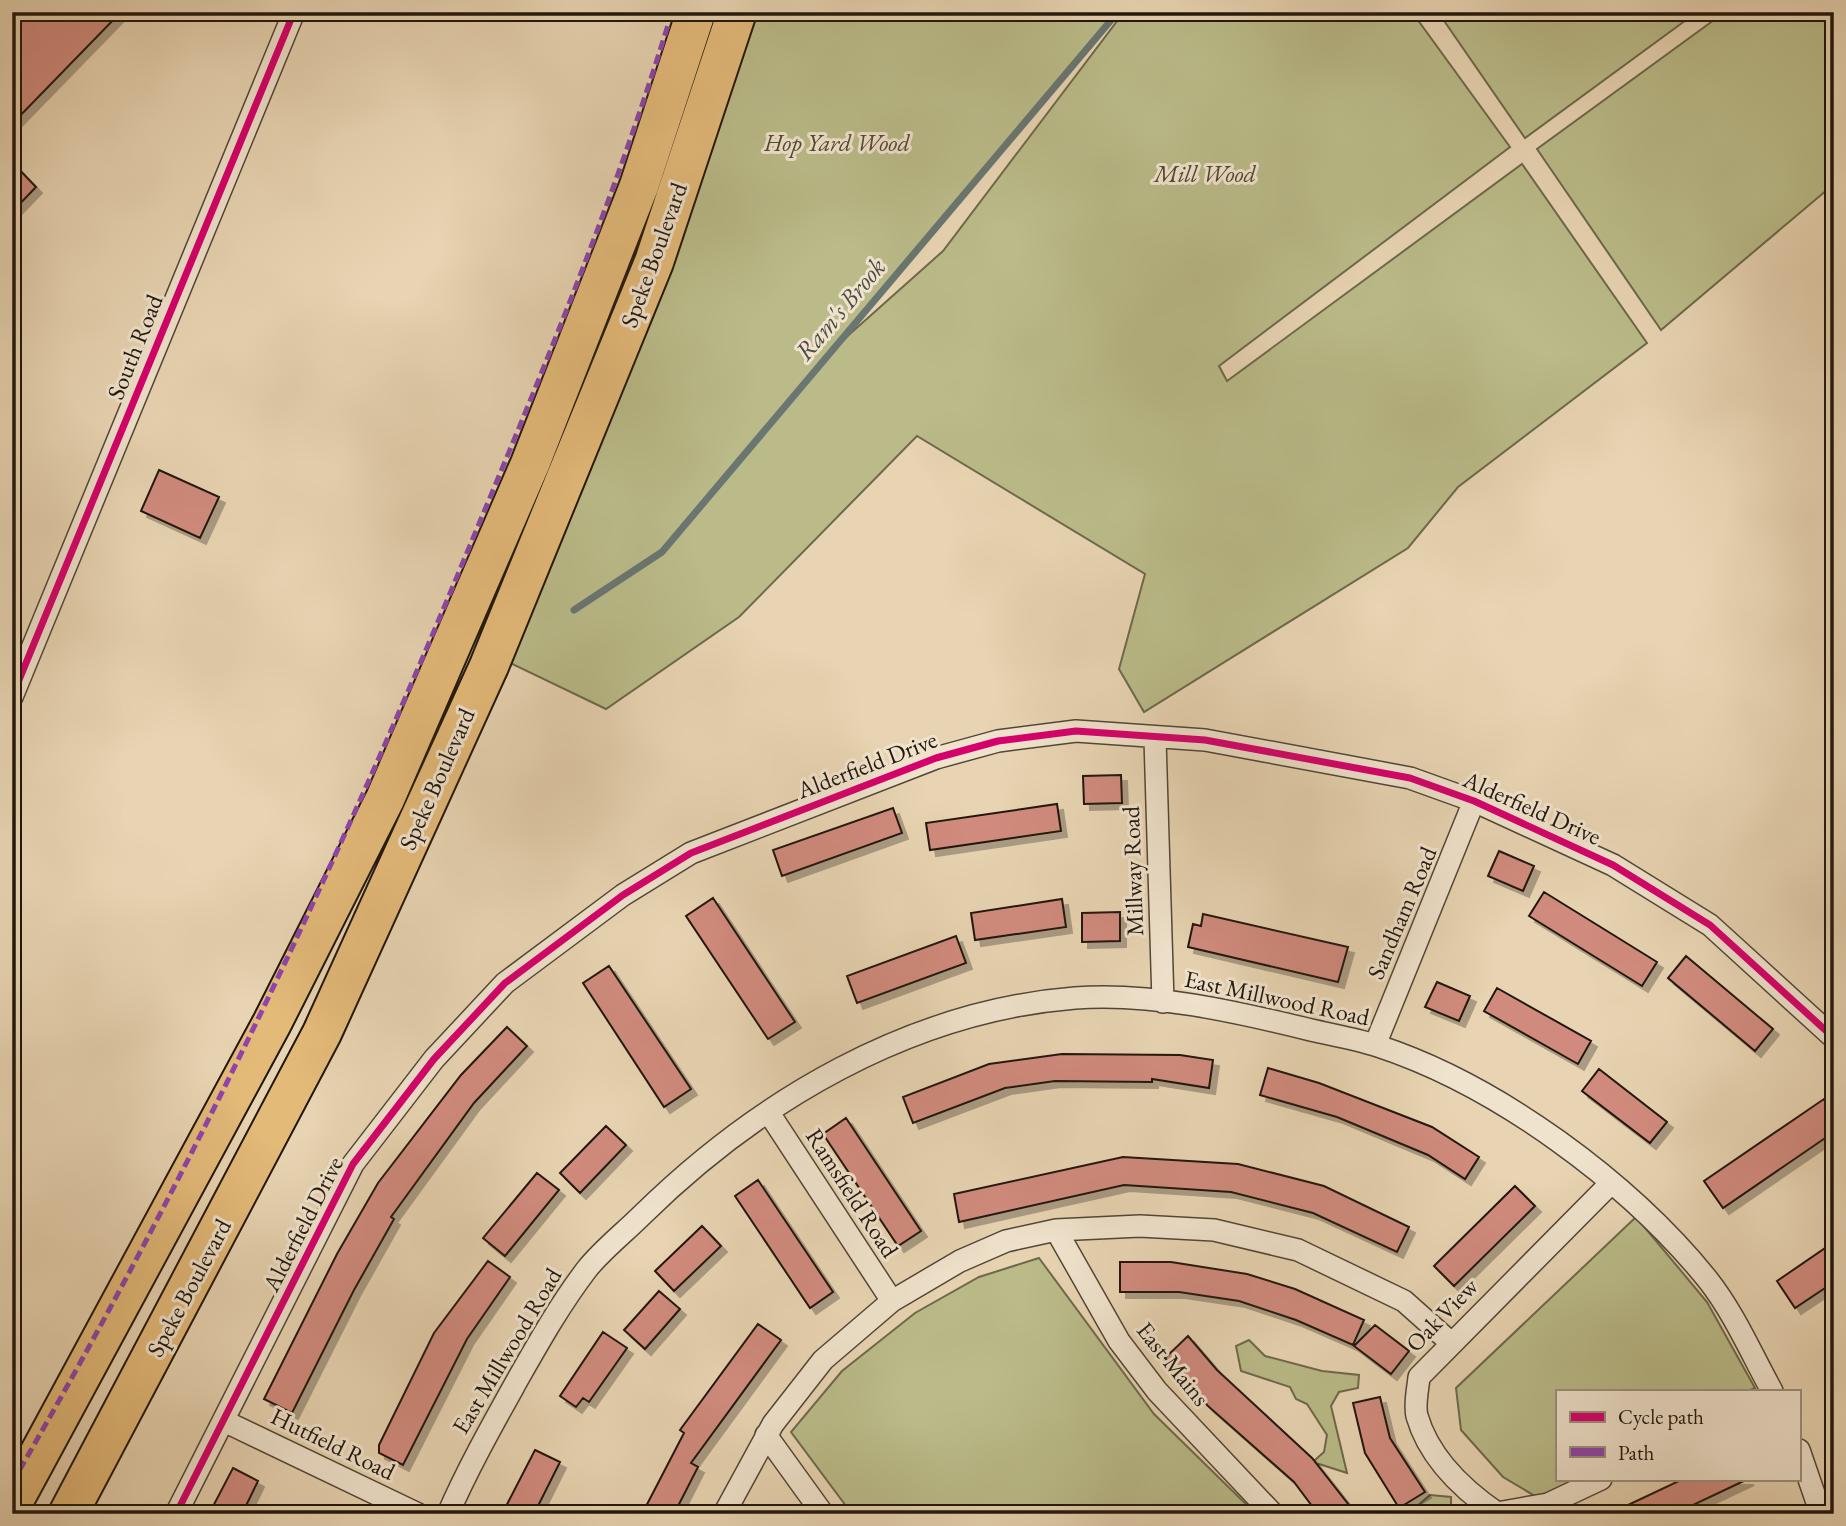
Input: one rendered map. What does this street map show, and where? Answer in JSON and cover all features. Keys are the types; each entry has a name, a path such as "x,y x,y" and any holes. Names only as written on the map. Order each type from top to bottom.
{"highway":[{"name":"Speke Boulevard","path":"12,1504 272,1023 385,799 540,440 639,186 696,12"},
{"name":"Speke Boulevard","path":"68,1514 322,1033 489,666 654,262 737,12"}],"street":[{"name":"South Road","path":"12,697 294,12"},
{"name":"Alderfield Drive","path":"176,1514 353,1164 434,1059 505,983 623,895 691,853 936,758 998,741 1076,731 1155,739 1205,740 1410,778 1475,801 1612,865 1710,925 1834,1038"},
{"name":"Millway Road","path":"1155,739 1163,1002"},
{"name":"Sandham Road","path":"1375,1045 1475,801"},
{"name":"East Millwood Road","path":"449,1514 469,1466 549,1325 589,1267 672,1185 741,1130 824,1076 915,1033 1010,1006 1079,997 1225,1009 1375,1045 1422,1063 1522,1115 1611,1183 1651,1218 1710,1283 1771,1390"},
{"name":"Ramsfield Road","path":"769,1113 892,1301"},
{"name":"Oak View","path":"1599,1480 1550,1509 1497,1513 1465,1492 1437,1458 1417,1415 1419,1377 1450,1342 1611,1183"},
{"path":"724,1514 766,1435 823,1360 892,1301 960,1261 1006,1241 1056,1230 1140,1226 1214,1230 1298,1250 1405,1301 1450,1342"},
{"name":"East Mains","path":"1056,1230 1119,1341 1157,1391 1273,1514"},
{"name":"Hutfield Road","path":"225,1421 418,1514"},
{"path":"766,1435 823,1514"},
{"path":"1800,1453 1821,1514"}],"green space":[{"name":"Mill Wood","path":"745,12 1118,12 842,341 943,251 1124,12 1412,12 1510,147 1219,366 1227,381 1522,164 1647,343 1458,487 1408,548 1144,712 1119,669 1145,574 917,436 739,617 606,709 508,662"},
{"path":"1438,12 1697,12 1525,138"},
{"path":"1725,12 1834,12 1834,184 1661,330 1537,149"},
{"path":"1636,1217 1707,1302 1755,1388 1556,1390 1556,1480 1577,1480 1540,1499 1503,1477 1461,1430 1456,1388"},
{"path":"1039,1258 1154,1414 1256,1514 852,1514 791,1432 842,1371 915,1313 979,1277"},
{"path":"1249,1340 1265,1356 1322,1371 1359,1375 1358,1388 1339,1392 1331,1406 1347,1473 1319,1464 1302,1481 1297,1476 1324,1452 1327,1435 1307,1404 1296,1399 1290,1387 1241,1371 1236,1346"},
{"path":"1430,1495 1451,1497 1451,1513 1408,1514"}],"building":[{"path":"12,12 121,12 12,124"},
{"path":"12,162 36,187 12,212"},
{"path":"159,470 219,497 200,538 141,511"},
{"path":"1121,775 1122,803 1084,804 1083,776"},
{"path":"1057,804 1061,831 930,850 926,823"},
{"path":"893,808 902,833 782,876 773,850"},
{"path":"1499,851 1534,866 1523,891 1488,876"},
{"path":"1544,892 1657,962 1642,986 1529,916"},
{"path":"713,898 795,1022 768,1039 686,916"},
{"path":"1062,899 1066,927 975,940 971,913"},
{"path":"1120,912 1120,941 1082,942 1082,913"},
{"path":"1203,914 1348,947 1338,982 1188,947 1193,924 1201,926"},
{"path":"956,936 966,963 857,1003 847,976"},
{"path":"1686,956 1773,1029 1755,1051 1668,978"},
{"path":"609,966 691,1089 664,1107 583,983"},
{"path":"1437,982 1470,996 1459,1021 1425,1007"},
{"path":"1497,988 1591,1041 1578,1064 1484,1011"},
{"path":"507,1027 527,1046 474,1103 391,1217 394,1219 354,1290 292,1413 264,1399 337,1254 378,1183 461,1075"},
{"path":"1062,1054 1180,1055 1213,1060 1209,1088 1152,1079 1152,1082 1055,1081 1005,1088 913,1123 903,1097 989,1064"},
{"path":"1268,1068 1319,1083 1432,1127 1479,1157 1465,1179 1428,1155 1337,1117 1260,1095"},
{"path":"1599,1069 1667,1122 1650,1143 1582,1091"},
{"path":"1824,1099 1834,1112 1834,1132 1723,1208 1704,1181"},
{"path":"846,1118 921,1231 898,1246 823,1134"},
{"path":"606,1126 626,1145 580,1193 560,1173"},
{"path":"1123,1157 1238,1164 1324,1186 1409,1227 1397,1252 1313,1213 1231,1192 1124,1185 959,1222 954,1194"},
{"path":"537,1173 559,1190 505,1256 483,1238"},
{"path":"758,1180 833,1292 810,1308 735,1196"},
{"path":"1515,1186 1535,1206 1454,1286 1434,1266"},
{"path":"702,1226 721,1246 674,1291 655,1271"},
{"path":"1834,1242 1834,1282 1795,1308 1777,1281"},
{"path":"488,1261 510,1277 467,1339 403,1465 379,1453 379,1445 434,1333"},
{"path":"1120,1262 1171,1262 1247,1274 1295,1289 1364,1320 1353,1345 1296,1320 1239,1301 1179,1292 1120,1292"},
{"path":"659,1291 680,1309 645,1349 624,1330"},
{"path":"758,1324 781,1340 691,1463 698,1467 674,1514 642,1514 684,1433 680,1430"},
{"path":"1375,1325 1409,1351 1391,1374 1354,1346"},
{"path":"603,1332 627,1348 589,1402 583,1398 576,1407 560,1396"},
{"path":"1188,1336 1217,1370 1312,1458 1356,1514 1318,1514 1294,1482 1208,1406 1165,1358"},
{"path":"1380,1397 1390,1438 1425,1492 1399,1508 1365,1453 1353,1403"},
{"path":"535,1450 560,1462 534,1514 502,1514"},
{"path":"233,1468 258,1481 242,1514 209,1514"},
{"path":"1681,1480 1746,1480 1674,1514 1609,1514"}],"waterway":[{"name":"Ram's Brook","path":"574,610 662,552 1118,12"}],"marked path":[{"path":"12,1483 77,1369 199,1138 368,783 552,346 628,147 672,12"}],"cycle path":[{"path":"12,697 294,12"},
{"path":"176,1514 353,1164 434,1059 505,983 623,895 691,853 936,758 998,741 1076,731 1205,740 1410,778 1474,801 1613,865 1710,925 1834,1038"}],"park label":[{"name":"Hop Yard Wood","path":"837,143"}]}
